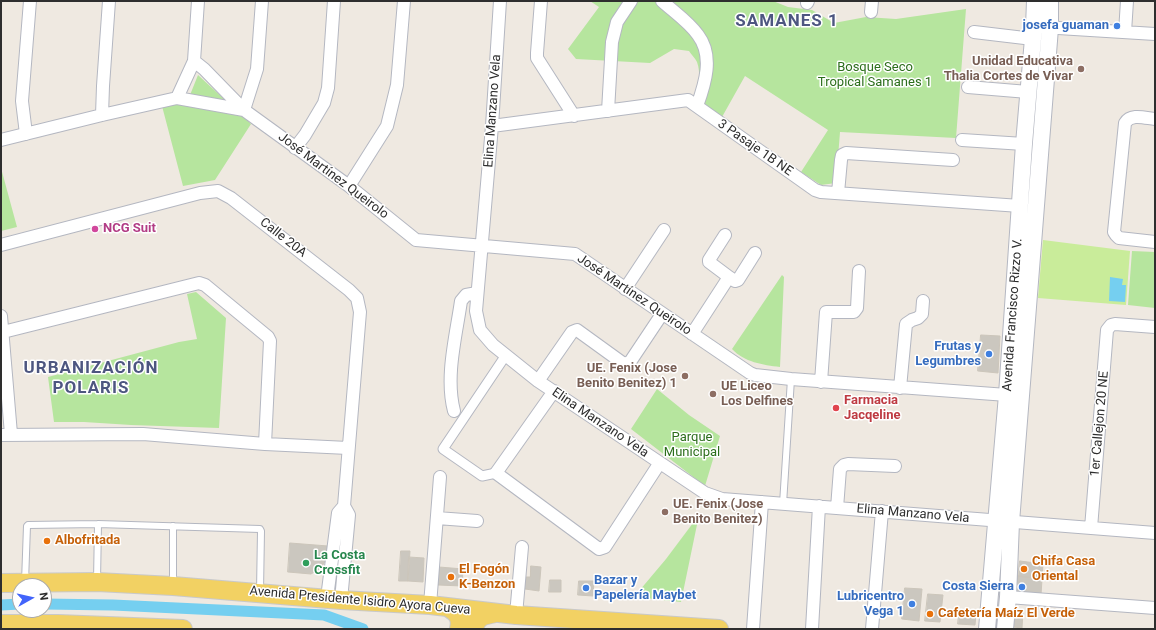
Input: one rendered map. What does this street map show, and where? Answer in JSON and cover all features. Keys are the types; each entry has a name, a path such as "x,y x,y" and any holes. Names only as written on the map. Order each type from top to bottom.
{"main road":[{"name":"Avenida Francisco Rizzo V.","path":"987,629 1004,521 1039,31 1035,1"},
{"name":"Avenida Francisco Rizzo V.","path":"1005,629 1008,597 1004,521 1007,395 1024,144 1028,92 1039,31 1050,1"},
{"name":"Avenida Presidente Isidro Ayora Cueva","path":"52,582 97,582 173,586 438,606 516,615 719,629"},
{"name":"Avenida Presidente Isidro Ayora Cueva","path":"1,583 12,583"},
{"path":"438,606 456,612 460,618 459,629"},
{"path":"474,629 476,621 479,618 497,613"},
{"path":"1,624 58,624 118,628 182,629"}],"street":[{"path":"26,134 22,101 30,1"},
{"path":"102,115 109,1"},
{"path":"177,98 194,61 198,1"},
{"path":"244,110 257,69 262,1"},
{"path":"295,148 305,135 324,103 326,96 328,88 334,1"},
{"path":"349,186 387,126 397,86 404,1"},
{"name":"Elina Manzano Vela","path":"500,1 492,126 476,311 480,330 493,345 538,381 659,464 705,494 722,499 1155,533"},
{"path":"541,1 536,53 537,58 574,116"},
{"path":"608,111 612,42 617,22 632,1"},
{"path":"662,1 685,21 698,36 705,48 707,66 706,75 703,90 697,106"},
{"path":"1126,1 1126,32"},
{"path":"974,32 1039,31 1126,32 1155,34"},
{"name":"José Martínez Queirolo","path":"194,61 204,69 244,110 349,186 416,240 575,254 662,314 755,375 821,382 1007,395"},
{"path":"968,87 1028,92"},
{"name":"José Martínez Queirolo","path":"1,140 177,98 244,110"},
{"name":"3 Pasaje 1B NE","path":"492,126 688,100 821,192 1020,206"},
{"path":"1155,119 1130,117 1125,122 1114,232 1119,238 1155,242"},
{"path":"962,140 1024,144"},
{"path":"838,193 842,155 846,153 953,160"},
{"name":"Calle 20A","path":"1,246 200,193 218,191 231,198 349,290 357,298 360,312 344,506 349,515 334,599"},
{"path":"625,289 664,230"},
{"path":"725,235 709,262 735,281 738,280 755,253"},
{"path":"821,382 826,312 854,312 857,308 859,271"},
{"path":"692,334 730,277"},
{"path":"3,332 199,283 205,285 268,336 270,340 265,444"},
{"path":"454,411 451,399 450,378 461,301 466,295 477,293"},
{"path":"900,388 906,324 918,318 922,314 923,301"},
{"path":"538,381 572,332 577,330 624,364 630,362 662,314"},
{"path":"1,316 3,332 6,435 143,434 265,444 348,448"},
{"name":"1er Callejon 20 NE","path":"1091,528 1108,330 1111,325 1115,324 1155,327"},
{"path":"506,355 443,449 482,476 496,473 554,392"},
{"path":"496,473 599,549 602,549 605,547 659,464"},
{"path":"837,508 840,469 844,465 895,466"},
{"path":"438,606 437,518 440,477"},
{"path":"753,629 762,502"},
{"path":"812,629 819,506"},
{"path":"872,629 882,511"},
{"path":"437,518 477,521"},
{"path":"516,615 522,547"},
{"path":"1008,597 1155,608"}],"lane":[{"path":"783,504 791,379"},
{"path":"97,582 98,524"},
{"path":"25,578 27,525 98,524 260,529 259,593"},
{"path":"173,526 173,586"}],"green space":[{"name":"Bosque Seco Tropical Samanes 1","path":"590,1 773,1 788,7 812,10 834,23 866,17 896,19 966,9 956,138 840,132 836,183 821,185 801,172 828,130 745,76 722,117 694,97 698,84 699,71 697,62 689,51 674,49 650,63 576,59 568,49 599,7"},
{"path":"198,75 251,124 215,180 183,186 162,106 188,100"},
{"path":"1,168 17,227 1,231"},
{"path":"1043,240 1130,251 1126,305 1038,298"},
{"path":"1132,251 1155,252 1155,308 1128,305"},
{"path":"782,275 784,277 780,367 748,360 732,349"},
{"path":"196,292 226,318 219,428 54,422 48,377 179,342 197,339 187,294"},
{"name":"Parque Municipal","path":"657,389 689,415 720,436 705,486 631,429"},
{"path":"699,515 681,602 634,597 666,559"}],"water":[{"path":"1110,277 1123,279 1122,285 1126,285 1125,302 1109,301"}],"building":[{"name":"Frutas y Legumbres","path":"981,335 1000,336 998,373 978,371"},
{"name":"La Costa Crossfit","path":"290,543 328,546 327,558 321,568 311,574 288,572"},
{"path":"401,551 410,551 408,581 399,581"},
{"path":"409,557 424,558 423,582 408,581"},
{"path":"1020,561 1043,564 1042,579 1018,576"},
{"path":"531,566 541,567 539,591 525,589 526,577 530,577"},
{"name":"El Fogón K-Benzon","path":"439,567 463,569 462,586 438,585"},
{"path":"1018,576 1042,579 1041,595 1017,593"},
{"path":"550,580 561,580 561,592 549,592"},
{"name":"Bazar y Papelería Maybet","path":"579,581 594,581 593,596 578,595"},
{"name":"Lubricentro Vega 1","path":"905,588 922,589 919,621 902,619"},
{"path":"928,594 943,595 940,622 925,621"},
{"path":"1014,612 1023,612 1022,628 1013,627"},
{"path":"959,614 976,615 975,625 958,624"}],"waterway":[{"path":"1,605 12,604"},
{"path":"52,604 113,605 324,615 363,629"}],"place":[{"name":"josefa guaman","path":"1117,26"},
{"name":"Unidad Educativa Thalia Cortes de Vivar","path":"1081,69"},
{"name":"NCG Suit","path":"95,229"},
{"name":"Frutas y Legumbres","path":"989,354"},
{"name":"UE. Fenix (Jose Benito Benitez) 1","path":"685,376"},
{"name":"UE Liceo Los Delfines","path":"713,394"},
{"name":"Farmacia Jacqeline","path":"836,408"},
{"name":"UE. Fenix (Jose Benito Benitez)","path":"665,512"},
{"name":"Albofritada","path":"47,541"},
{"name":"La Costa Crossfit","path":"306,563"},
{"name":"Chifa Casa Oriental","path":"1024,569"},
{"name":"El Fogón K-Benzon","path":"451,577"},
{"name":"Costa Sierra","path":"1022,587"},
{"name":"Bazar y Papelería Maybet","path":"586,588"},
{"name":"Lubricentro Vega 1","path":"912,604"},
{"name":"Cafetería Maíz El Verde","path":"930,614"}],"district":[{"name":"SAMANES 1","path":"787,22"},
{"name":"URBANIZACIÓN POLARIS","path":"91,379"}]}
